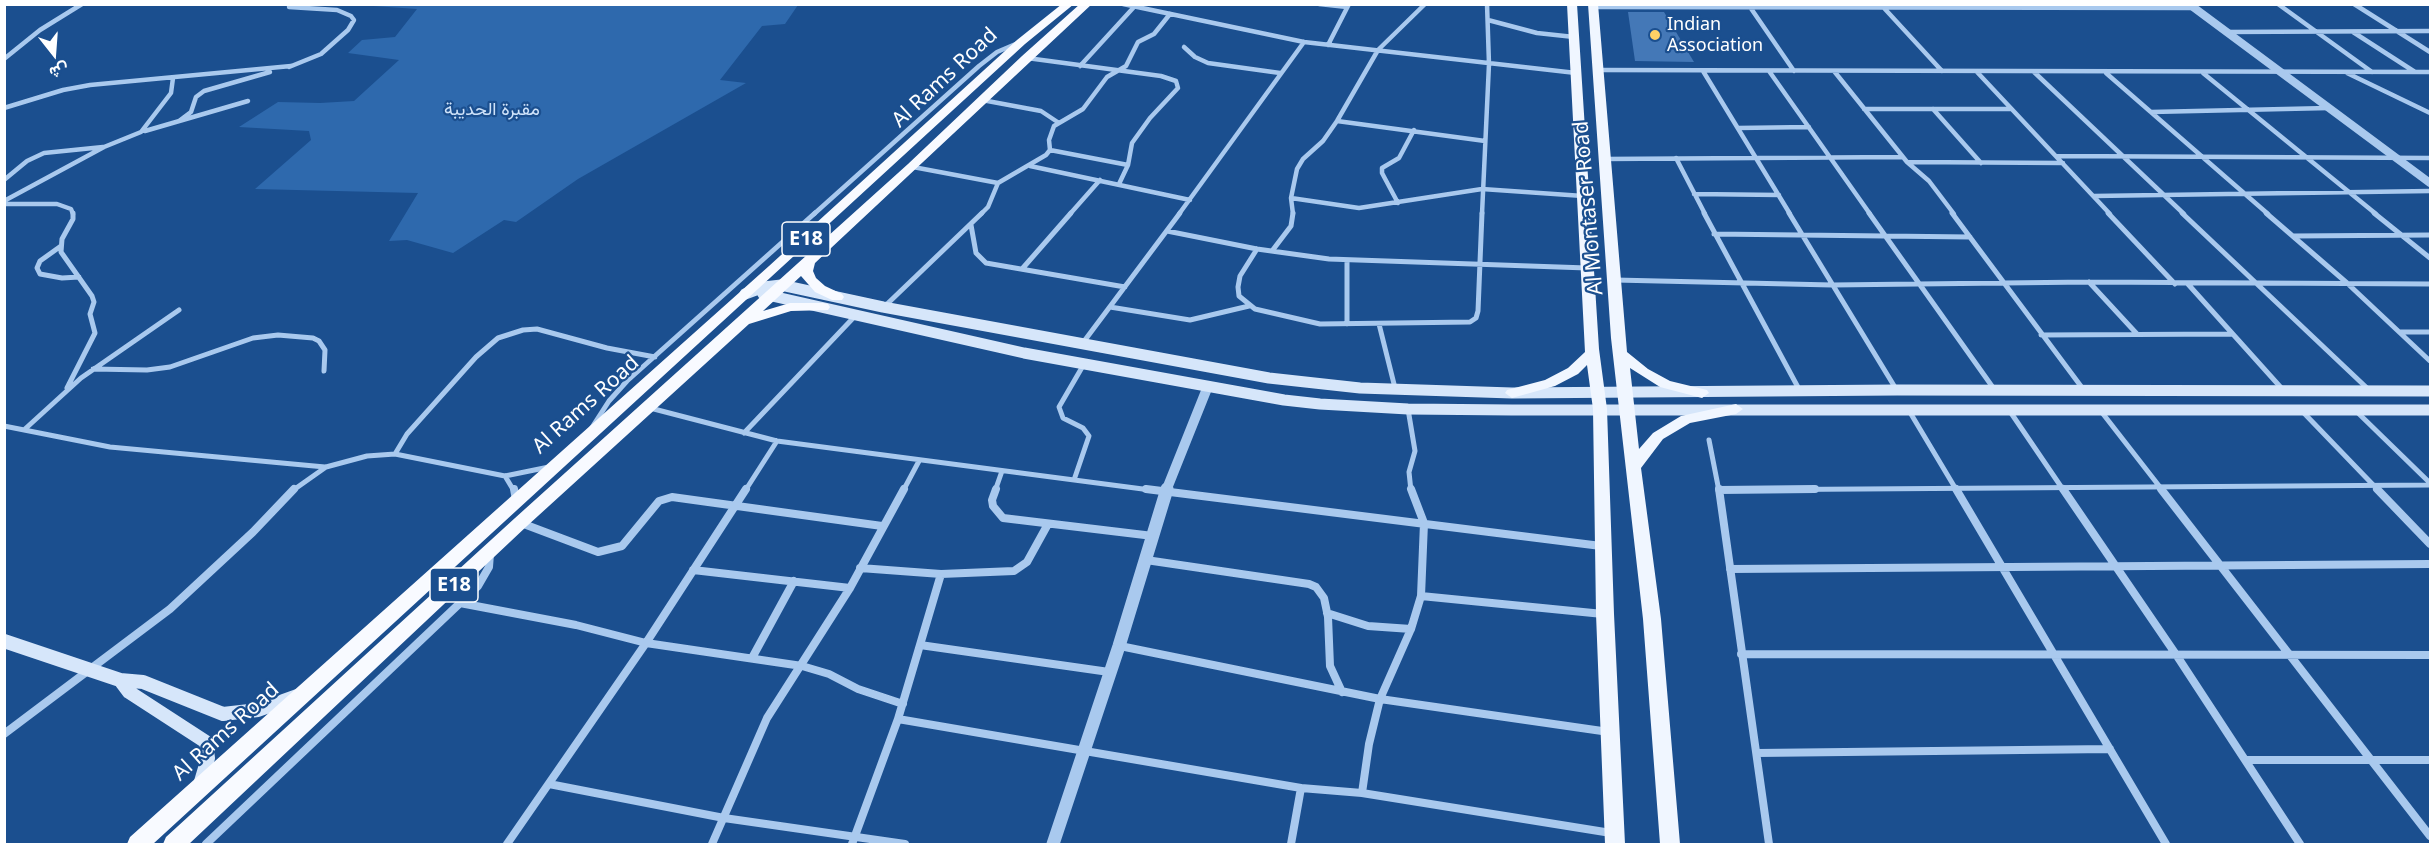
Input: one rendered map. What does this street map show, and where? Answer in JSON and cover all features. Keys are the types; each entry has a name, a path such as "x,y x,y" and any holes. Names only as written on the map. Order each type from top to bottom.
{"highway":[{"name":"Al Rams Road","path":"138,844 555,465 757,291 1021,42 1069,4"},
{"name":"Al Rams Road","path":"174,844 521,522 650,408 735,327 757,291 781,285 913,167 1026,58 1088,5"},
{"path":"809,260 806,271 810,280 820,289 837,297"},
{"path":"735,327 777,310 802,306 823,307"}],"main road":[{"name":"Al Montaser Road","path":"1572,4 1592,352 1599,400 1615,839"},
{"name":"Al Montaser Road","path":"1593,6 1618,338 1652,619 1671,843"},
{"path":"781,285 883,308 1311,385 1512,393 1736,409 2430,410"},
{"path":"757,291 1004,349 1293,401 1408,409 1599,400"},
{"path":"1004,349 1011,339 1021,336 1068,346 1082,345"},
{"path":"1512,393 1550,382 1565,375 1592,352"},
{"path":"1621,354 1643,372 1665,384 1702,393"},
{"path":"1627,401 1702,393 1897,390 2430,391"},
{"path":"1633,467 1658,436 1686,419 1736,409"},
{"path":"4,641 120,680 143,681 223,714 258,710 304,693"},
{"path":"120,680 129,692 206,742 208,758 199,789"}],"street":[{"path":"4,59 40,30 82,4"},
{"path":"1123,4 1304,42 1576,73"},
{"path":"1319,4 1348,6 1328,45"},
{"path":"1272,251 1291,226 1293,217 1291,198 1300,164 1323,141 1337,121 1378,50 1425,4"},
{"path":"1257,249 1240,276 1238,287 1239,296 1249,306 1299,321 1347,324 1470,322 1476,318 1489,64 1487,4"},
{"path":"2278,4 2373,72"},
{"path":"2354,4 2430,52"},
{"path":"1593,6 1884,8 2191,6 2430,183"},
{"path":"1750,6 1794,71"},
{"path":"179,122 191,112 196,97 204,90 291,66 321,54 348,30 354,20 345,12 337,10 290,7"},
{"path":"1080,66 1134,7"},
{"path":"1884,8 1942,71"},
{"path":"913,167 998,183 1030,166 1050,150 1052,131 1059,123 1075,116 1083,109 1107,76 1128,63 1138,42 1154,34 1170,14"},
{"path":"1488,20 1537,33 1574,37"},
{"path":"2353,31 2416,72"},
{"path":"2225,32 2430,31"},
{"path":"589,435 609,401 655,357 979,66 997,52 1021,42"},
{"path":"1082,345 1304,42"},
{"path":"1184,47 1195,57 1208,63 1280,73"},
{"path":"1026,58 1161,76 1176,81 1179,85 1137,135 1129,153 1128,165 1119,184"},
{"path":"4,108 77,87 291,66"},
{"path":"1597,70 2430,72"},
{"path":"1703,70 1897,390"},
{"path":"1769,71 1994,390"},
{"path":"1834,71 1907,162 1929,181 2002,283 2084,390"},
{"path":"1977,72 2175,284"},
{"path":"2033,72 2259,283 2370,391"},
{"path":"2105,72 2347,283 2430,361"},
{"path":"2346,72 2430,113"},
{"path":"2202,73 2430,258"},
{"path":"141,132 171,93 173,78"},
{"path":"982,100 1041,111 1059,123"},
{"path":"4,202 105,147 141,132 248,101"},
{"path":"2151,112 2330,108"},
{"path":"1864,109 2011,109"},
{"path":"1933,109 1981,163"},
{"path":"1337,121 1485,141"},
{"path":"1738,128 1809,127"},
{"path":"1398,203 1382,173 1382,168 1399,158 1414,130"},
{"path":"4,180 27,161 44,153 74,148 105,147"},
{"path":"1050,150 1128,165"},
{"path":"2056,156 2430,158"},
{"path":"1605,159 1903,157"},
{"path":"1676,159 1800,392"},
{"path":"1907,162 2062,163"},
{"path":"1030,166 1190,200"},
{"path":"1022,269 1100,180"},
{"path":"883,308 988,207 998,183"},
{"path":"1291,198 1359,208 1482,189 1583,196"},
{"path":"2094,196 2430,191"},
{"path":"1694,194 1779,195"},
{"path":"4,202 57,204 70,209 72,219 60,246 40,261 37,268 40,274 56,278 79,277"},
{"path":"971,225 976,253 986,263 1125,287"},
{"path":"1167,231 1257,249 1347,260 1480,266 1588,267"},
{"path":"1714,234 1970,237"},
{"path":"2294,236 2430,235"},
{"path":"60,246 66,260 94,302 90,314 95,333 67,388"},
{"path":"1347,260 1347,324"},
{"path":"1615,280 1832,285 2089,282 2430,284"},
{"path":"2089,282 2137,334"},
{"path":"2187,283 2284,391"},
{"path":"1110,307 1190,320 1249,306"},
{"path":"25,429 67,388 179,310"},
{"path":"744,433 857,315"},
{"path":"1379,324 1395,388"},
{"path":"395,454 415,425 476,357 498,338 537,329 607,348 655,357"},
{"path":"2400,332 2430,332"},
{"path":"2041,335 2232,334"},
{"path":"93,369 147,370 170,367 253,338 278,335 319,340 325,350 324,370"},
{"path":"1074,480 1089,436 1083,428 1063,418 1059,407 1085,363"},
{"path":"1053,844 1119,646 1166,491 1208,386"},
{"path":"650,408 777,441 919,461 1605,546"},
{"path":"1362,793 1369,744 1380,699 1411,629 1421,596 1424,523 1411,490 1410,472 1415,451 1408,409"},
{"path":"1908,409 2166,844"},
{"path":"2008,410 2177,656 2300,844"},
{"path":"2099,410 2430,836"},
{"path":"2300,410 2430,544"},
{"path":"2356,410 2430,484"},
{"path":"4,426 121,448 326,467"},
{"path":"1709,440 1719,490 1769,844"},
{"path":"507,844 646,643 777,441"},
{"path":"4,734 170,609 253,532 295,488 326,467 367,456 395,454 505,476 555,465"},
{"path":"712,844 767,718 850,588 919,461"},
{"path":"1002,471 992,500 1003,518 1153,536"},
{"path":"505,476 513,487 516,501"},
{"path":"1719,490 2430,484"},
{"path":"521,522 598,552 622,546 659,501 665,498 736,505 882,526"},
{"path":"860,568 941,574 1014,571 1027,561 1048,525"},
{"path":"206,844 460,603 485,577 489,567 490,551"},
{"path":"1146,560 1309,584 1316,587 1324,598 1327,614 1330,666 1342,692"},
{"path":"1730,569 2430,564"},
{"path":"693,570 850,588"},
{"path":"853,840 903,704 941,574"},
{"path":"752,658 794,581"},
{"path":"1421,596 1605,614"},
{"path":"460,603 576,625 646,643 802,666 829,674 858,689 903,704"},
{"path":"1327,614 1368,626 1411,629"},
{"path":"920,645 1110,672"},
{"path":"1119,646 1380,699 1610,732"},
{"path":"1741,654 2430,655"},
{"path":"898,719 1301,788 1362,793 1615,839"},
{"path":"1757,753 2110,749"},
{"path":"2246,760 2430,760"},
{"path":"549,784 853,840 905,844"},
{"path":"1291,844 1301,788"}],"green space":[{"name":"مقبرة الحديبة","path":"798,4 785,24 762,26 720,80 746,83 578,179 516,222 504,220 453,253 407,240 389,241 418,193 255,189 311,140 309,131 239,127 278,102 354,101 399,60 348,53 362,40 395,37 417,9 359,5"}],"building":[{"name":"Indian Association","path":"1628,12 1664,12 1694,62 1635,61"}],"place":[{"name":"Indian Association","path":"1655,35"}]}
